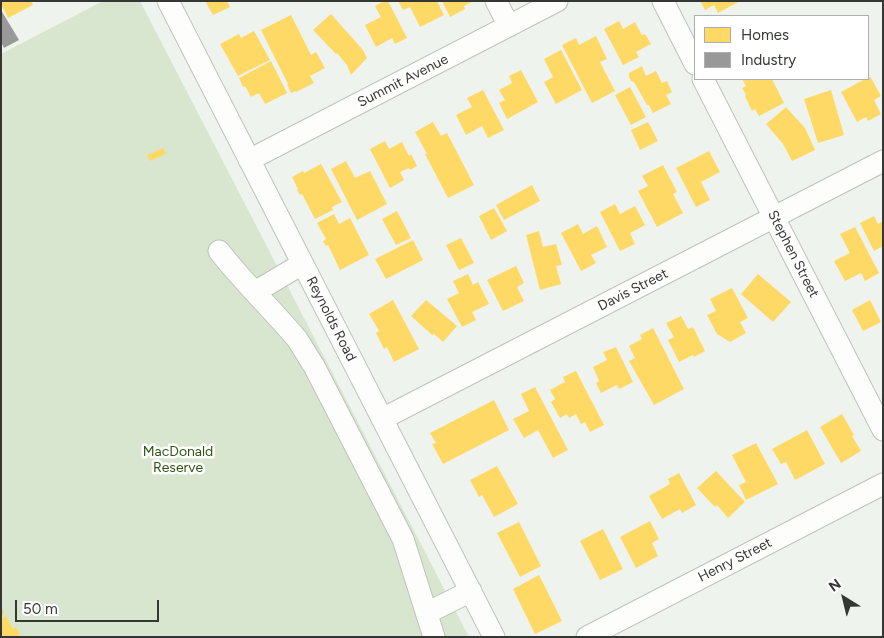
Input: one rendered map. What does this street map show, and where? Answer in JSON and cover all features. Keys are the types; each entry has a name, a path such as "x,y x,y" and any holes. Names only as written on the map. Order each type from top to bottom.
{"street":[{"name":"Reynolds Road","path":"168,1 494,637"},
{"path":"496,1 509,26"},
{"name":"Summit Avenue","path":"249,160 557,1"},
{"path":"663,1 694,62"},
{"name":"Stephen Street","path":"704,80 883,430"},
{"name":"Davis Street","path":"382,419 883,161"},
{"path":"219,251 231,267 298,340 314,366 403,539 434,637"},
{"path":"255,292 302,264"},
{"name":"Henry Street","path":"587,637 883,484"},
{"path":"427,613 471,591"}],"green space":[{"name":"MacDonald Reserve","path":"103,1 140,1 469,637 1,637 1,54"}],"building: Homes":[{"path":"1,1 31,1 33,5 8,18"},
{"path":"205,1 227,1 230,7 213,15"},
{"path":"388,1 407,38 395,44 392,38 376,47 365,25 381,17 375,6"},
{"path":"398,1 437,1 444,15 420,27 410,7 403,10"},
{"path":"442,1 473,1 464,6 465,9 450,17"},
{"path":"700,1 740,1 718,13 714,5 705,10"},
{"path":"331,14 363,50 367,58 351,75 347,65 337,53 313,30"},
{"path":"291,15 311,55 316,52 325,68 310,76 314,83 291,93 261,30"},
{"path":"619,21 623,29 635,22 642,35 645,34 651,44 636,52 639,57 623,65 604,29"},
{"path":"254,31 270,60 238,76 220,44 239,34 241,38"},
{"path":"596,36 607,59 600,62 615,91 592,103 562,45 576,38 579,45"},
{"path":"561,50 582,90 556,104 544,82 553,77 544,59"},
{"path":"271,61 287,93 265,104 259,93 251,97 239,78"},
{"path":"642,66 646,76 656,71 662,83 667,81 672,92 666,95 671,104 653,113 629,77 629,73"},
{"path":"521,70 538,102 507,119 499,103 505,100 499,90 512,83 509,76"},
{"path":"870,76 881,96 874,100 881,114 868,121 866,117 857,122 841,92 863,80 869,80"},
{"path":"743,80 772,80 784,103 759,116 755,109 752,111 745,96 742,88 746,86"},
{"path":"630,87 646,117 631,125 615,95"},
{"path":"483,90 504,130 488,138 482,126 466,135 456,115 472,107 467,98"},
{"path":"831,90 844,135 818,143 804,99"},
{"path":"786,107 805,128 815,150 792,161 783,144 766,124"},
{"path":"433,122 441,136 447,133 474,185 448,198 415,132"},
{"path":"648,122 658,141 640,150 631,130"},
{"path":"385,141 389,149 402,142 417,166 400,172 404,180 390,188 370,149"},
{"path":"163,148 166,154 150,161 147,155"},
{"path":"709,151 720,172 701,182 710,200 696,207 676,168"},
{"path":"346,161 355,178 370,171 387,204 357,220 331,169"},
{"path":"321,164 342,202 332,207 333,210 315,219 302,194 300,195 297,190 292,177"},
{"path":"663,165 677,192 673,194 683,213 657,227 638,191 648,186 642,176"},
{"path":"532,185 540,201 504,220 496,205"},
{"path":"615,204 620,214 635,206 645,225 630,233 635,244 620,251 600,212"},
{"path":"494,208 507,231 491,240 479,216"},
{"path":"397,211 411,238 396,245 382,219"},
{"path":"334,214 339,224 350,218 369,255 340,270 328,245 326,246 323,241 326,239 317,223"},
{"path":"874,216 878,224 883,221 883,246 874,251 860,223"},
{"path":"578,224 583,234 597,226 607,247 591,255 596,263 581,271 561,233"},
{"path":"855,227 879,273 865,281 861,273 845,281 834,261 850,253 840,234"},
{"path":"539,231 543,247 556,244 562,265 556,266 561,284 540,290 526,235"},
{"path":"461,238 474,263 459,270 446,245"},
{"path":"413,240 423,260 386,279 375,259"},
{"path":"516,266 524,283 517,287 524,301 503,311 487,280"},
{"path":"468,274 473,285 478,282 489,304 472,312 476,320 462,327 447,299 459,293 453,281"},
{"path":"758,274 791,302 773,322 741,294"},
{"path":"732,288 748,318 740,322 746,333 730,342 717,334 707,315 716,311 710,299"},
{"path":"393,300 419,349 394,362 387,347 384,349 376,333 379,331 369,314"},
{"path":"426,300 457,326 443,342 434,334 432,335 411,316"},
{"path":"870,300 881,322 863,331 852,310"},
{"path":"681,316 688,329 693,327 705,351 679,362 668,340 674,337 666,323"},
{"path":"653,328 684,389 654,405 629,361 635,358 629,346 642,339 640,335"},
{"path":"616,347 633,382 619,389 617,385 601,393 596,383 599,381 593,367 607,360 603,352"},
{"path":"576,371 604,425 590,432 585,422 581,424 576,414 569,418 567,414 560,418 551,402 555,399 550,390 565,382 563,377"},
{"path":"535,387 568,450 553,458 538,430 524,438 513,419 529,411 521,394"},
{"path":"494,400 509,430 443,464 432,444 436,443 430,433"},
{"path":"842,414 861,451 841,463 820,427"},
{"path":"807,430 825,464 795,480 786,462 781,464 772,449"},
{"path":"756,443 778,484 746,500 739,485 746,482 732,455"},
{"path":"497,466 518,504 494,517 482,495 479,497 470,480"},
{"path":"716,471 745,502 728,518 717,505 715,507 697,488"},
{"path":"679,473 696,505 682,513 680,509 662,519 649,496 670,484 668,479"},
{"path":"650,521 659,539 652,543 658,556 636,568 620,537"},
{"path":"519,522 541,566 520,577 497,533"},
{"path":"603,529 623,569 600,580 580,541"},
{"path":"539,575 562,621 535,634 513,589"},
{"path":"1,605 4,613 1,618"},
{"path":"6,616 13,629 16,627 20,634 17,637 1,637 1,619"}],"building: Industry":[{"path":"1,10 19,40 4,48 1,42"}]}
